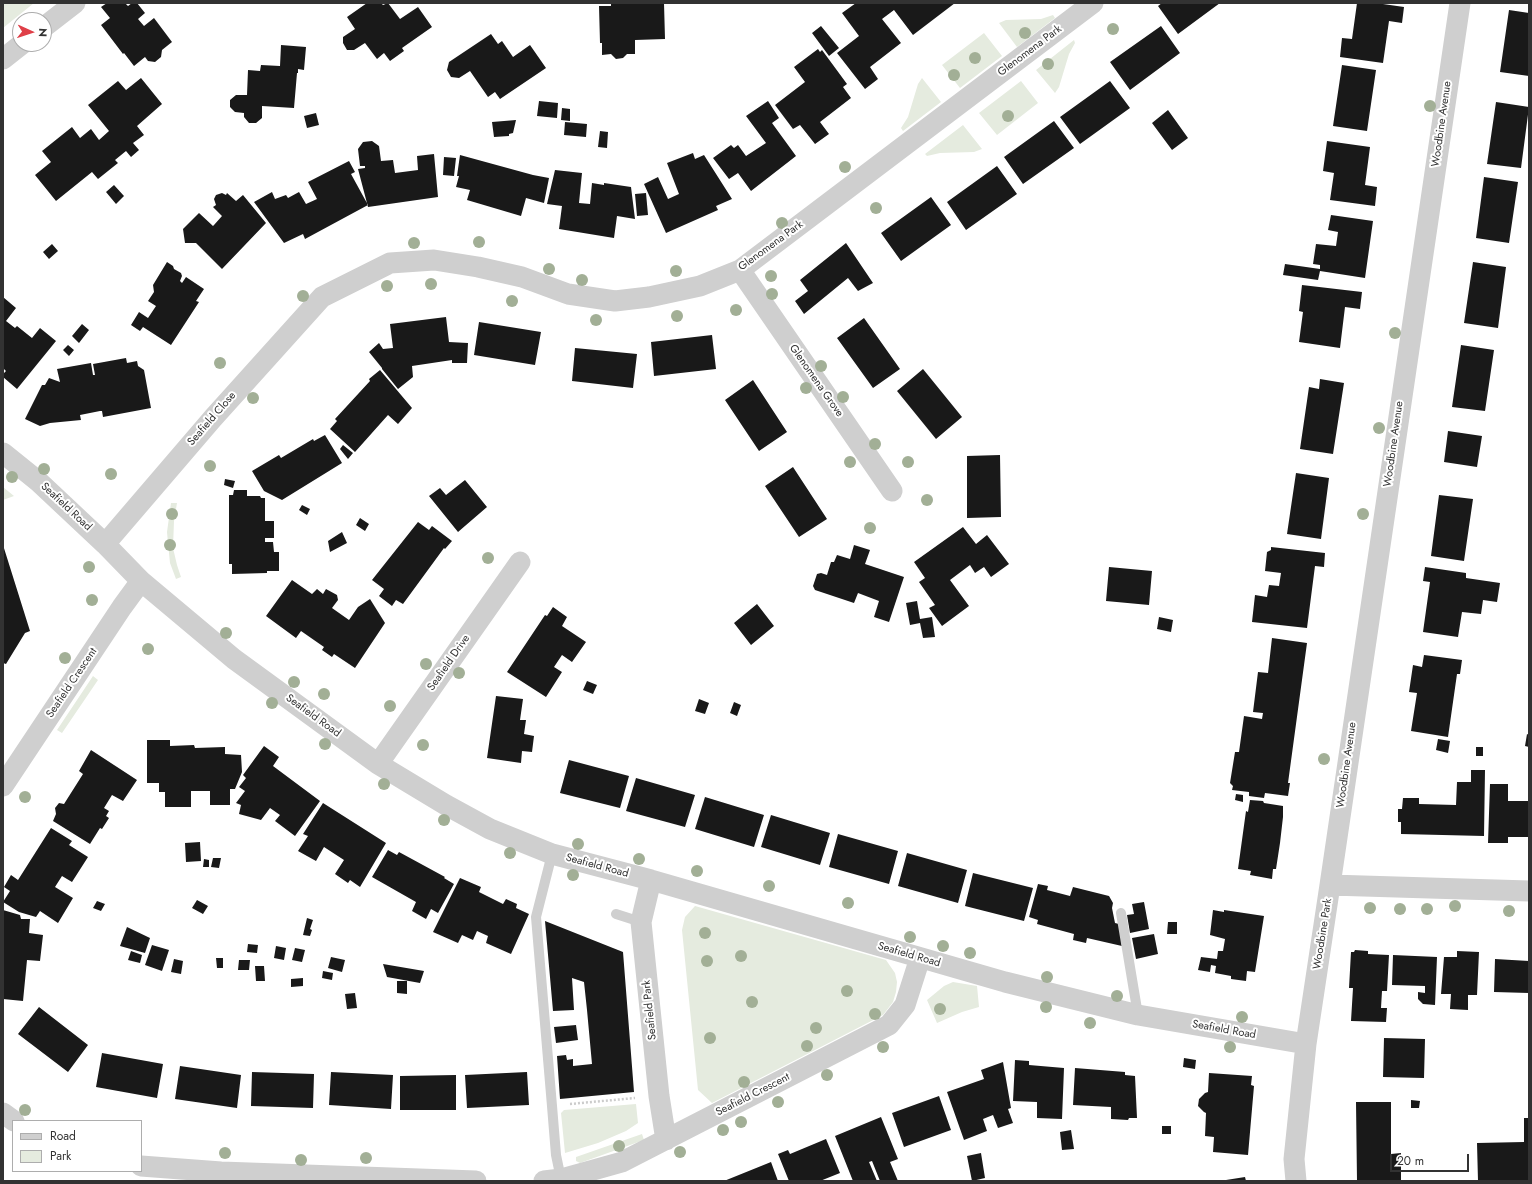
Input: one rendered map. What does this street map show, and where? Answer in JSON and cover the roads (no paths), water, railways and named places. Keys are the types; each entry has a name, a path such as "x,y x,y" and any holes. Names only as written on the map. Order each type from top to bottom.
{"street":[{"path":"52,21 75,3"},
{"name":"Glenomena Park","path":"322,297 390,263 434,260 478,267 522,277 568,294 615,301 649,297 700,286 740,270 1092,3"},
{"name":"Woodbine Avenue","path":"1330,885 1460,3"},
{"path":"3,59 12,52"},
{"name":"Glenomena Grove","path":"740,270 892,491"},
{"name":"Seafield Close","path":"105,544 213,418 322,297"},
{"name":"Seafield Road","path":"3,453 39,482 141,580 234,659 378,764 446,805 490,829 552,854 650,880 1004,982 1138,1015 1306,1044"},
{"name":"Seafield Drive","path":"378,764 520,562"},
{"name":"Seafield Crescent","path":"3,786 141,580"},
{"name":"Seafield Park","path":"650,880 641,922 659,1096 666,1140"},
{"name":"Woodbine Park","path":"1296,1181 1294,1159 1306,1044 1330,885 1529,891"},
{"name":"Seafield Crescent","path":"553,1180 622,1162 889,1025 905,1005 920,958"},
{"path":"3,1113 13,1120"},
{"path":"142,1166 221,1172 476,1181"}],"lane":[{"path":"552,854 546,896 536,918 556,1155 553,1180"},
{"path":"1121,913 1138,1015"},
{"path":"616,914 641,922"}]}
